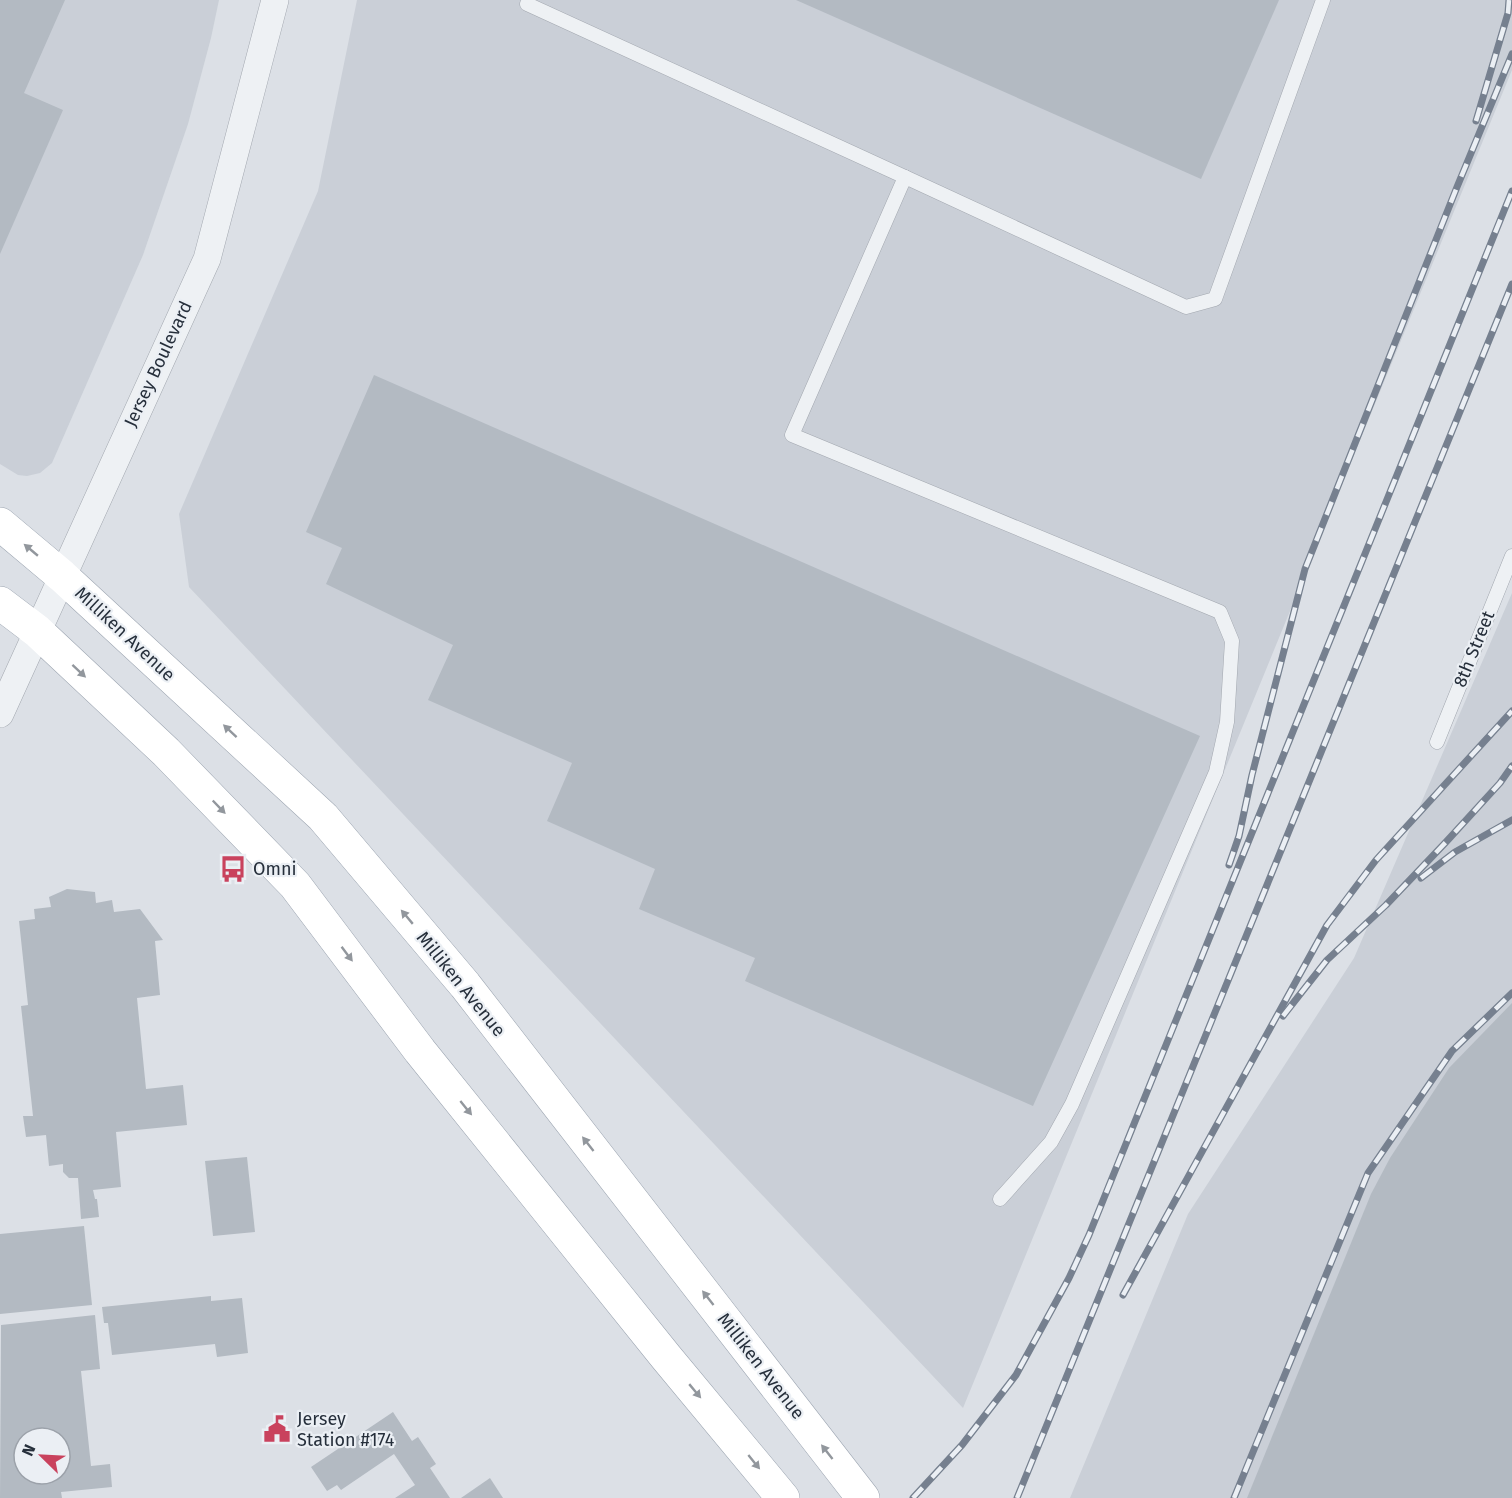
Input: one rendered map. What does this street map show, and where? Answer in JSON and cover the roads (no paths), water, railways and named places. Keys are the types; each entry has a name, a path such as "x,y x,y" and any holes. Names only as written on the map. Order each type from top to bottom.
{"main road":[{"name":"Milliken Avenue","path":"0,524 62,576 323,817 465,985 863,1498"},
{"path":"0,603 37,631 166,752 295,885 420,1051 666,1357 783,1498"}],"street":[{"name":"Jersey Boulevard","path":"0,714 207,259 275,0"}],"lane":[{"path":"527,4 1186,307 1215,299 1323,0"},
{"path":"905,177 792,435 1220,612 1232,641 1227,722 1216,772 1072,1104 1051,1142 1000,1199"},
{"name":"8th Street","path":"1437,742 1512,556"}],"railway":[{"path":"1476,121 1508,13 1509,0"},
{"path":"1229,865 1239,836 1252,775 1305,569 1512,54"},
{"path":"913,1498 962,1445 1016,1375 1069,1278 1089,1235 1512,191"},
{"path":"1017,1498 1512,284"},
{"path":"1123,1295 1327,925 1376,860 1512,711"},
{"path":"1283,1016 1327,960 1386,905 1500,783 1512,766"},
{"path":"1421,878 1455,852 1512,820"},
{"path":"1234,1498 1368,1173 1452,1051 1512,993"}],"place":[{"name":"Omni","path":"233,869"},
{"name":"Jersey Station #174","path":"277,1429"}]}
